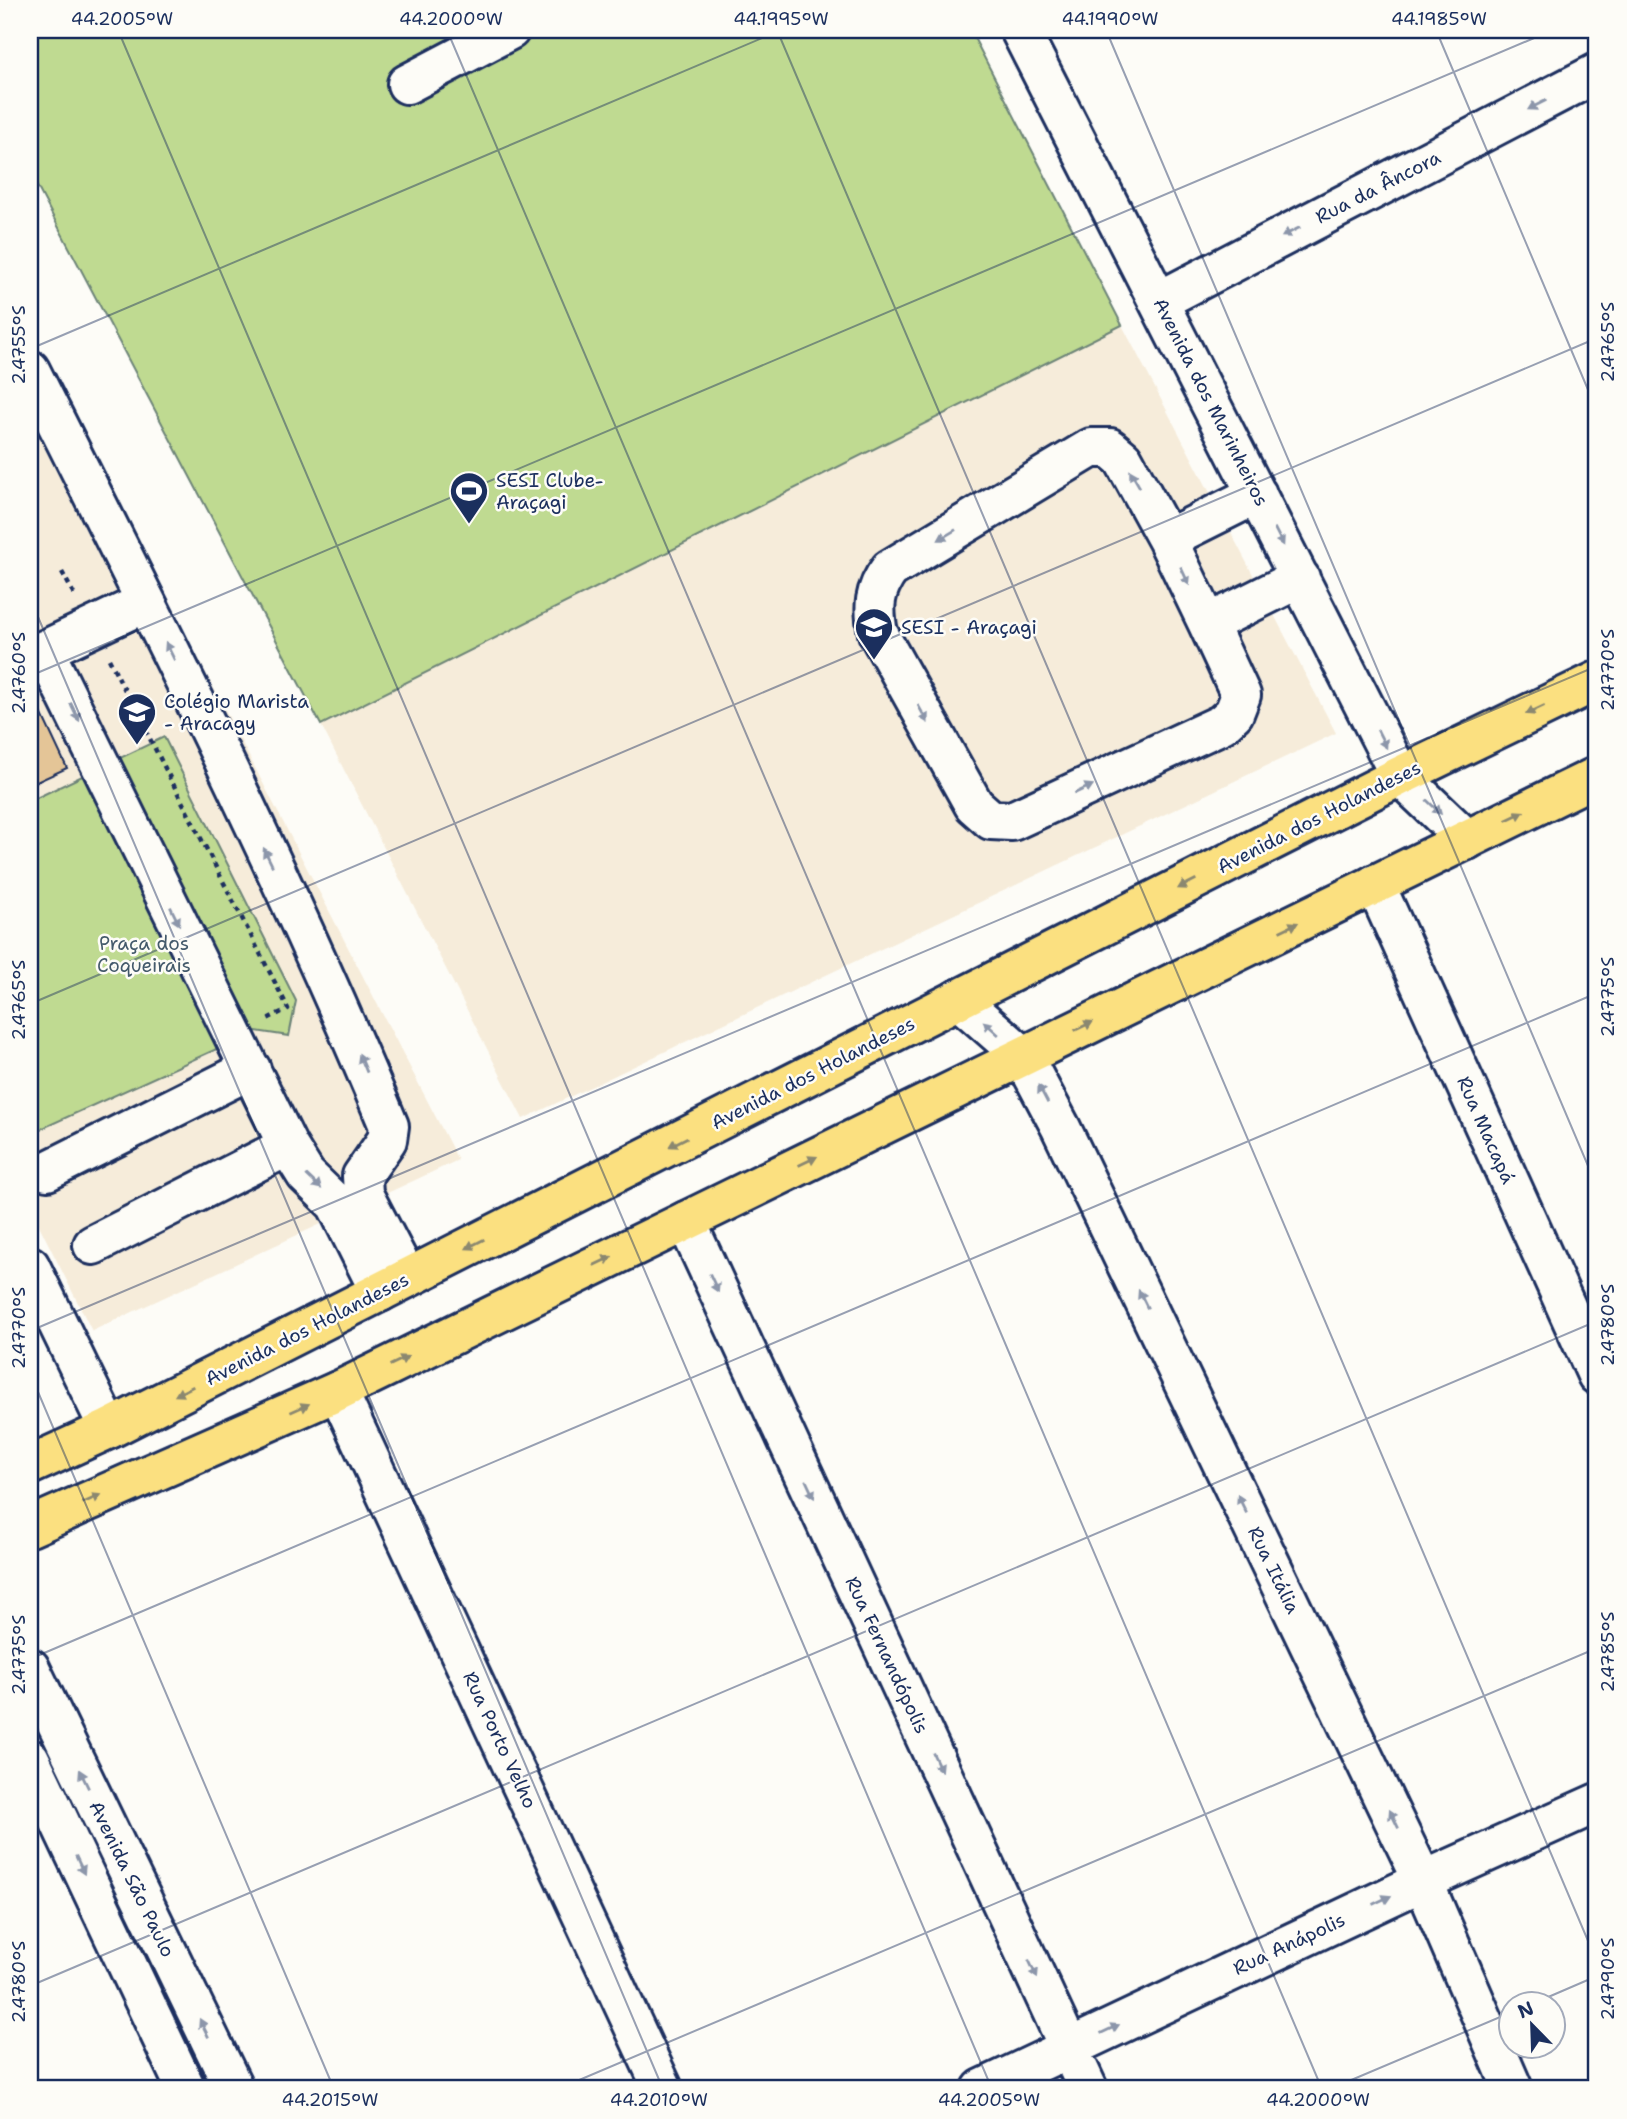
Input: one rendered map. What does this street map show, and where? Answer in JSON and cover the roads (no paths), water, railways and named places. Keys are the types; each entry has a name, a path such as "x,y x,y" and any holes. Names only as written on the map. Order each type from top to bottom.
{"main road":[{"name":"Avenida dos Holandeses","path":"30,1465 109,1429 1400,776 1597,681"},
{"path":"30,1527 338,1391 1597,776"}],"street":[{"path":"407,84 510,30"},
{"name":"Avenida dos Marinheiros","path":"1020,30 1400,776 1466,840"},
{"name":"Rua da Âncora","path":"1159,301 1597,73"},
{"path":"30,370 140,605 319,963 389,1126 387,1140 362,1176 363,1194 394,1285"},
{"path":"30,401 140,605"},
{"path":"1091,448 1110,448 1123,459 1167,538 1241,695 1234,713 1222,724 1012,821 991,820 974,806 878,633 873,608 879,584 890,569 1091,448"},
{"path":"1167,538 1257,494"},
{"path":"1208,624 1300,578"},
{"path":"140,605 37,654 288,1146 306,1175 336,1204 394,1285"},
{"name":"Rua Macapá","path":"1376,884 1597,1375"},
{"path":"958,999 1023,1056"},
{"name":"Rua Itália","path":"1023,1056 1068,1141 1423,1881 1513,2089"},
{"path":"47,1171 251,1069"},
{"path":"93,1245 288,1146"},
{"name":"Rua Fernandópolis","path":"686,1221 1088,2089"},
{"path":"30,1266 109,1429"},
{"name":"Rua Porto Velho","path":"338,1391 663,2089"},
{"name":"Avenida São Paulo","path":"30,1668 234,2089"},
{"name":"Avenida São Paulo","path":"30,1759 187,2089"},
{"name":"Rua Anápolis","path":"982,2089 1423,1881 1597,1803"}],"place":[{"name":"SESI Clube- Araçagi","path":"469,525"},
{"name":"SESI - Araçagi","path":"874,661"},
{"name":"Colégio Marista - Aracagy","path":"137,746"}],"park label":[{"name":"Praça dos Coqueirais","path":"144,954"}]}
